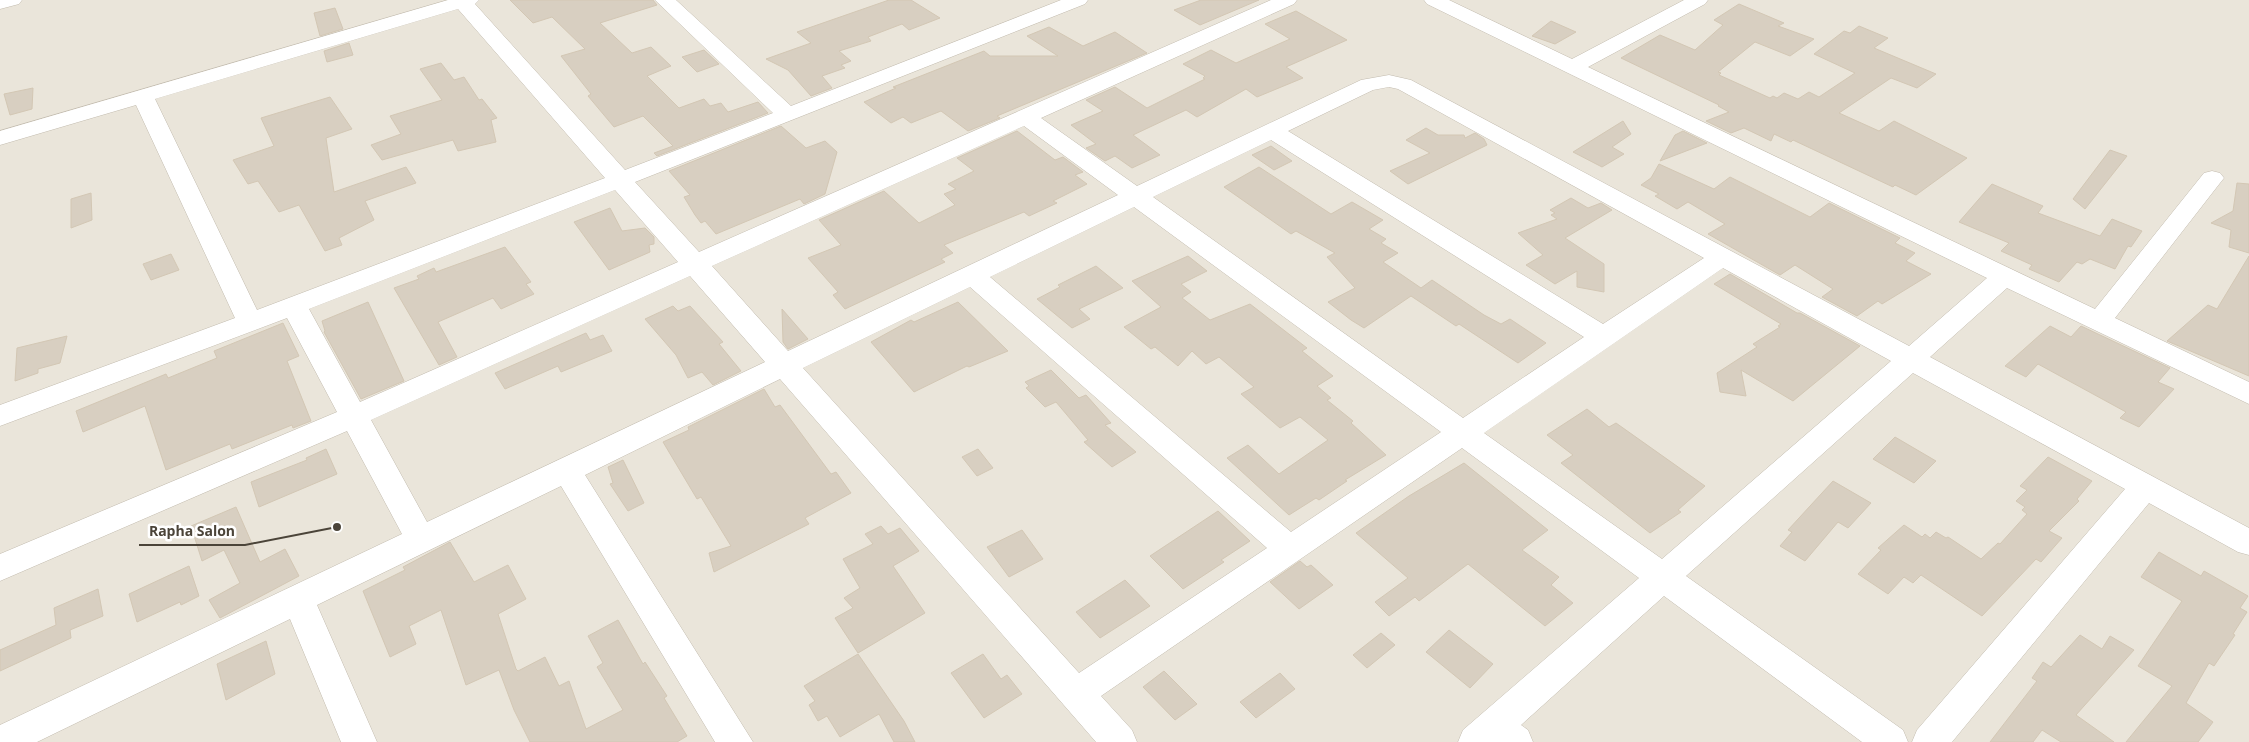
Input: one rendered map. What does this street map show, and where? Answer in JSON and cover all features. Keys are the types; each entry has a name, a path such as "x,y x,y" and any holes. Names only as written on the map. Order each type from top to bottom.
{"street":[{"path":"0,3 12,0"},
{"path":"665,0 788,114"},
{"path":"0,416 250,323 621,181 1078,0"},
{"path":"0,568 354,416 1287,0"},
{"path":"1434,0 2249,394"},
{"path":"1572,67 1698,0"},
{"path":"0,138 465,1 621,181 1119,742"},
{"path":"1,742 1368,84 1389,81 1404,84 2249,543"},
{"path":"143,97 250,323"},
{"path":"1026,117 1890,742"},
{"path":"1272,131 1604,337"},
{"path":"2099,321 2212,178"},
{"path":"1076,694 1722,257"},
{"path":"972,275 1290,549"},
{"path":"1495,736 1662,578 2006,276"},
{"path":"294,306 421,540"},
{"path":"566,470 735,742"},
{"path":"1930,742 2145,486"},
{"path":"298,599 359,742"}],"shaded area":[{"path":"0,0 2249,0 2249,742 0,742"}],"building":[{"path":"510,0 653,0 657,5 600,23 632,53 651,47 671,66 647,76 679,108 704,99 710,106 721,103 728,112 758,102 768,113 657,156 654,153 673,146 643,116 614,127 588,96 591,94 561,56 585,49 552,17 533,23"},
{"path":"889,0 911,0 940,18 909,30 902,24 868,37 871,41 839,51 851,61 841,65 845,68 822,76 832,88 811,96 788,70 766,59 811,43 797,32"},
{"path":"1201,0 1259,0 1200,25 1174,10"},
{"path":"1739,4 1784,23 1778,26 1814,39 1790,56 1755,42 1718,72 1721,73 1719,75 1770,98 1773,96 1777,98 1784,93 1798,99 1809,92 1819,97 1855,73 1814,54 1844,31 1850,33 1859,26 1888,38 1874,48 1936,74 1917,88 1891,78 1839,113 1879,131 1894,121 1967,158 1916,195 1895,185 1893,187 1793,140 1791,142 1774,134 1771,141 1744,128 1731,133 1706,121 1729,112 1719,105 1621,58 1660,35 1695,50 1723,25 1714,20"},
{"path":"335,8 343,29 320,36 314,13"},
{"path":"1296,11 1347,40 1286,67 1303,78 1257,97 1246,89 1197,117 1186,110 1133,135 1160,155 1132,168 1115,156 1105,161 1086,148 1096,144 1071,125 1103,111 1086,100 1115,87 1147,108 1205,79 1203,78 1205,76 1183,64 1211,50 1236,63 1290,39 1265,24"},
{"path":"1551,21 1576,32 1555,44 1532,36"},
{"path":"1049,27 1083,46 1115,32 1147,53 997,116 1000,118 968,131 941,111 911,123 903,117 891,123 864,102 896,88 893,87 984,51 990,56 1058,56 1027,36"},
{"path":"349,43 353,55 327,62 324,51"},
{"path":"704,50 719,64 697,72 682,57"},
{"path":"441,63 454,80 464,77 479,100 482,99 497,118 491,120 496,142 458,151 453,140 382,160 371,145 401,134 390,116 442,100 420,69"},
{"path":"33,88 32,109 10,115 4,94"},
{"path":"330,97 352,129 326,138 334,192 406,167 416,183 365,201 374,220 339,238 342,245 325,251 299,205 279,212 258,181 248,184 233,160 274,146 261,118"},
{"path":"1623,121 1631,134 1612,147 1624,154 1602,167 1573,152"},
{"path":"781,126 806,148 825,141 837,152 825,194 804,204 800,199 716,234 705,221 701,223 695,215 684,197 690,195 669,171"},
{"path":"1426,128 1438,135 1464,135 1465,138 1475,133 1484,139 1487,145 1408,184 1390,171 1430,153 1406,140"},
{"path":"1017,131 1055,160 1063,157 1083,172 1075,175 1087,184 1053,201 1057,203 1029,216 1024,212 944,245 953,253 941,259 945,262 845,309 833,295 838,292 808,258 841,245 819,220 884,191 919,223 955,205 944,194 956,189 948,184 974,171 957,158"},
{"path":"1683,131 1707,143 1660,161 1675,135"},
{"path":"1271,146 1292,161 1274,170 1252,155"},
{"path":"2110,150 2127,156 2085,209 2073,199"},
{"path":"1659,164 1714,189 1730,177 1810,217 1829,203 1900,238 1895,243 1915,253 1906,261 1931,274 1882,304 1878,301 1857,316 1822,297 1833,289 1795,265 1780,275 1708,234 1725,224 1688,202 1677,209 1655,196 1659,194 1641,185 1651,178"},
{"path":"1259,167 1331,214 1352,202 1383,220 1369,229 1386,239 1381,243 1398,253 1383,262 1421,288 1432,280 1484,315 1501,324 1510,319 1546,343 1518,363 1459,324 1456,326 1411,296 1364,328 1328,302 1355,288 1327,257 1335,253 1296,231 1291,234 1224,187"},
{"path":"2237,183 2249,184 2249,253 2229,247 2231,230 2211,223 2233,211"},
{"path":"1992,184 2043,206 2038,213 2100,236 2112,219 2142,231 2131,247 2128,246 2115,269 2090,259 2082,264 2077,262 2059,282 2029,269 2032,265 2001,251 2009,243 1959,222"},
{"path":"91,193 92,220 71,228 71,199"},
{"path":"1571,198 1588,208 1601,203 1612,210 1565,238 1604,264 1604,292 1577,287 1577,271 1555,284 1526,265 1543,255 1518,233 1557,219 1551,215 1555,213 1550,210"},
{"path":"610,208 622,231 645,228 654,237 654,244 649,245 650,252 609,270 574,222"},
{"path":"505,247 531,282 526,284 534,294 501,309 493,298 438,322 457,357 439,365 394,288 419,279 417,276 434,268 436,272"},
{"path":"171,254 179,270 151,280 143,264"},
{"path":"1188,256 1207,271 1181,284 1191,292 1182,298 1210,320 1250,304 1307,348 1302,351 1333,376 1317,386 1331,398 1327,400 1353,421 1351,423 1386,455 1345,480 1347,481 1319,500 1316,498 1289,515 1227,458 1248,445 1279,474 1328,440 1300,417 1280,428 1241,394 1254,387 1219,357 1206,364 1192,351 1178,366 1155,347 1151,349 1124,327 1161,307 1132,281"},
{"path":"2249,256 2249,376 2167,341 2208,305 2217,309"},
{"path":"1096,266 1123,288 1079,309 1090,319 1072,328 1037,299 1060,287 1058,285"},
{"path":"1730,274 1797,313 1860,346 1793,401 1741,370 1746,396 1720,392 1717,373 1757,347 1753,344 1780,327 1778,326 1781,324 1714,284"},
{"path":"368,302 404,381 361,399 324,332 322,321"},
{"path":"958,302 1008,351 969,367 967,366 914,392 871,342 911,320 914,322"},
{"path":"673,306 678,311 690,306 723,342 719,344 741,371 713,385 702,372 688,378 676,355 645,319"},
{"path":"782,309 808,339 788,349 783,342"},
{"path":"283,323 299,356 287,361 311,421 293,428 292,425 232,449 230,444 166,470 145,406 83,432 76,411 166,374 168,378 217,358 214,351"},
{"path":"2050,326 2071,337 2081,326 2170,368 2158,382 2174,389 2139,427 2120,418 2126,412 2038,364 2026,377 2005,366"},
{"path":"586,333 590,340 603,335 612,351 561,372 558,366 505,389 495,373"},
{"path":"67,336 60,363 38,369 38,373 15,381 17,348"},
{"path":"1051,370 1079,398 1086,395 1111,423 1105,425 1136,452 1112,467 1084,442 1088,440 1056,402 1045,407 1026,388 1029,386 1025,382"},
{"path":"764,389 775,407 780,405 831,474 836,472 851,493 805,518 809,524 714,572 709,553 731,546 701,497 697,499 663,442 689,430 688,427"},
{"path":"1587,409 1609,427 1616,423 1705,486 1678,510 1681,512 1650,533 1561,463 1573,455 1547,435"},
{"path":"1895,437 1936,461 1914,483 1873,459"},
{"path":"326,449 337,474 259,507 251,482 307,460 306,458"},
{"path":"978,449 993,468 977,476 962,457"},
{"path":"2048,457 2092,481 2077,499 2079,501 2049,531 2062,538 2041,562 2036,559 1982,616 1921,575 1913,583 1904,577 1888,594 1858,574 1881,550 1878,548 1904,525 1922,537 1925,534 1930,538 1936,532 1946,538 1948,537 1981,559 1998,543 2000,544 2027,514 2022,510 2025,507 2016,501 2027,490 2020,486"},
{"path":"623,460 644,503 628,511 610,484 613,483 608,467"},
{"path":"1464,463 1548,530 1522,550 1559,577 1551,585 1573,603 1545,626 1468,564 1419,601 1415,597 1389,616 1375,602 1408,578 1356,533 1409,496"},
{"path":"1833,481 1871,503 1848,528 1838,522 1805,561 1780,546 1792,532 1788,530"},
{"path":"236,507 260,562 285,549 299,576 220,618 209,600 240,583 224,550 202,561 191,526"},
{"path":"1218,511 1250,541 1221,560 1224,562 1183,589 1150,556"},
{"path":"881,526 888,534 900,528 919,551 893,566 925,613 858,653 835,618 853,608 844,598 860,588 843,559 873,544 865,534"},
{"path":"1022,530 1043,559 1009,577 987,547"},
{"path":"450,542 474,582 508,565 526,599 498,614 516,669 518,671 545,657 559,686 569,681 586,729 623,710 597,667 603,663 588,636 618,620 643,664 645,662 667,696 664,698 687,736 677,742 530,742 514,710 499,670 466,685 441,610 409,626 416,644 390,657 363,591 405,570 403,567"},
{"path":"2159,552 2201,576 2204,571 2248,596 2240,608 2247,612 2233,634 2235,635 2214,666 2209,663 2186,703 2213,722 2198,742 2126,742 2172,686 2138,666 2182,601 2141,577"},
{"path":"1300,561 1307,567 1311,565 1333,585 1299,609 1270,582"},
{"path":"189,566 199,596 181,605 180,602 137,622 129,594"},
{"path":"1125,580 1150,606 1100,638 1076,612"},
{"path":"98,589 103,616 70,630 71,638 0,671 0,650 56,625 54,608"},
{"path":"1449,630 1493,664 1470,688 1426,652"},
{"path":"1381,633 1395,645 1367,668 1353,655"},
{"path":"2080,635 2102,649 2110,636 2134,650 2076,715 2114,742 2061,742 2042,730 2033,742 1990,742 2037,681 2032,678 2043,662 2051,667"},
{"path":"266,641 275,674 226,700 217,664"},
{"path":"858,654 904,721 915,742 894,742 879,714 840,737 827,716 818,721 809,705 815,701 804,686"},
{"path":"983,654 1001,679 1007,675 1022,694 984,718 951,673"},
{"path":"1164,671 1197,704 1175,720 1143,687"},
{"path":"1280,673 1295,689 1256,718 1240,702"}],"place":[{"name":"Rapha Salon","path":"337,527"}]}
